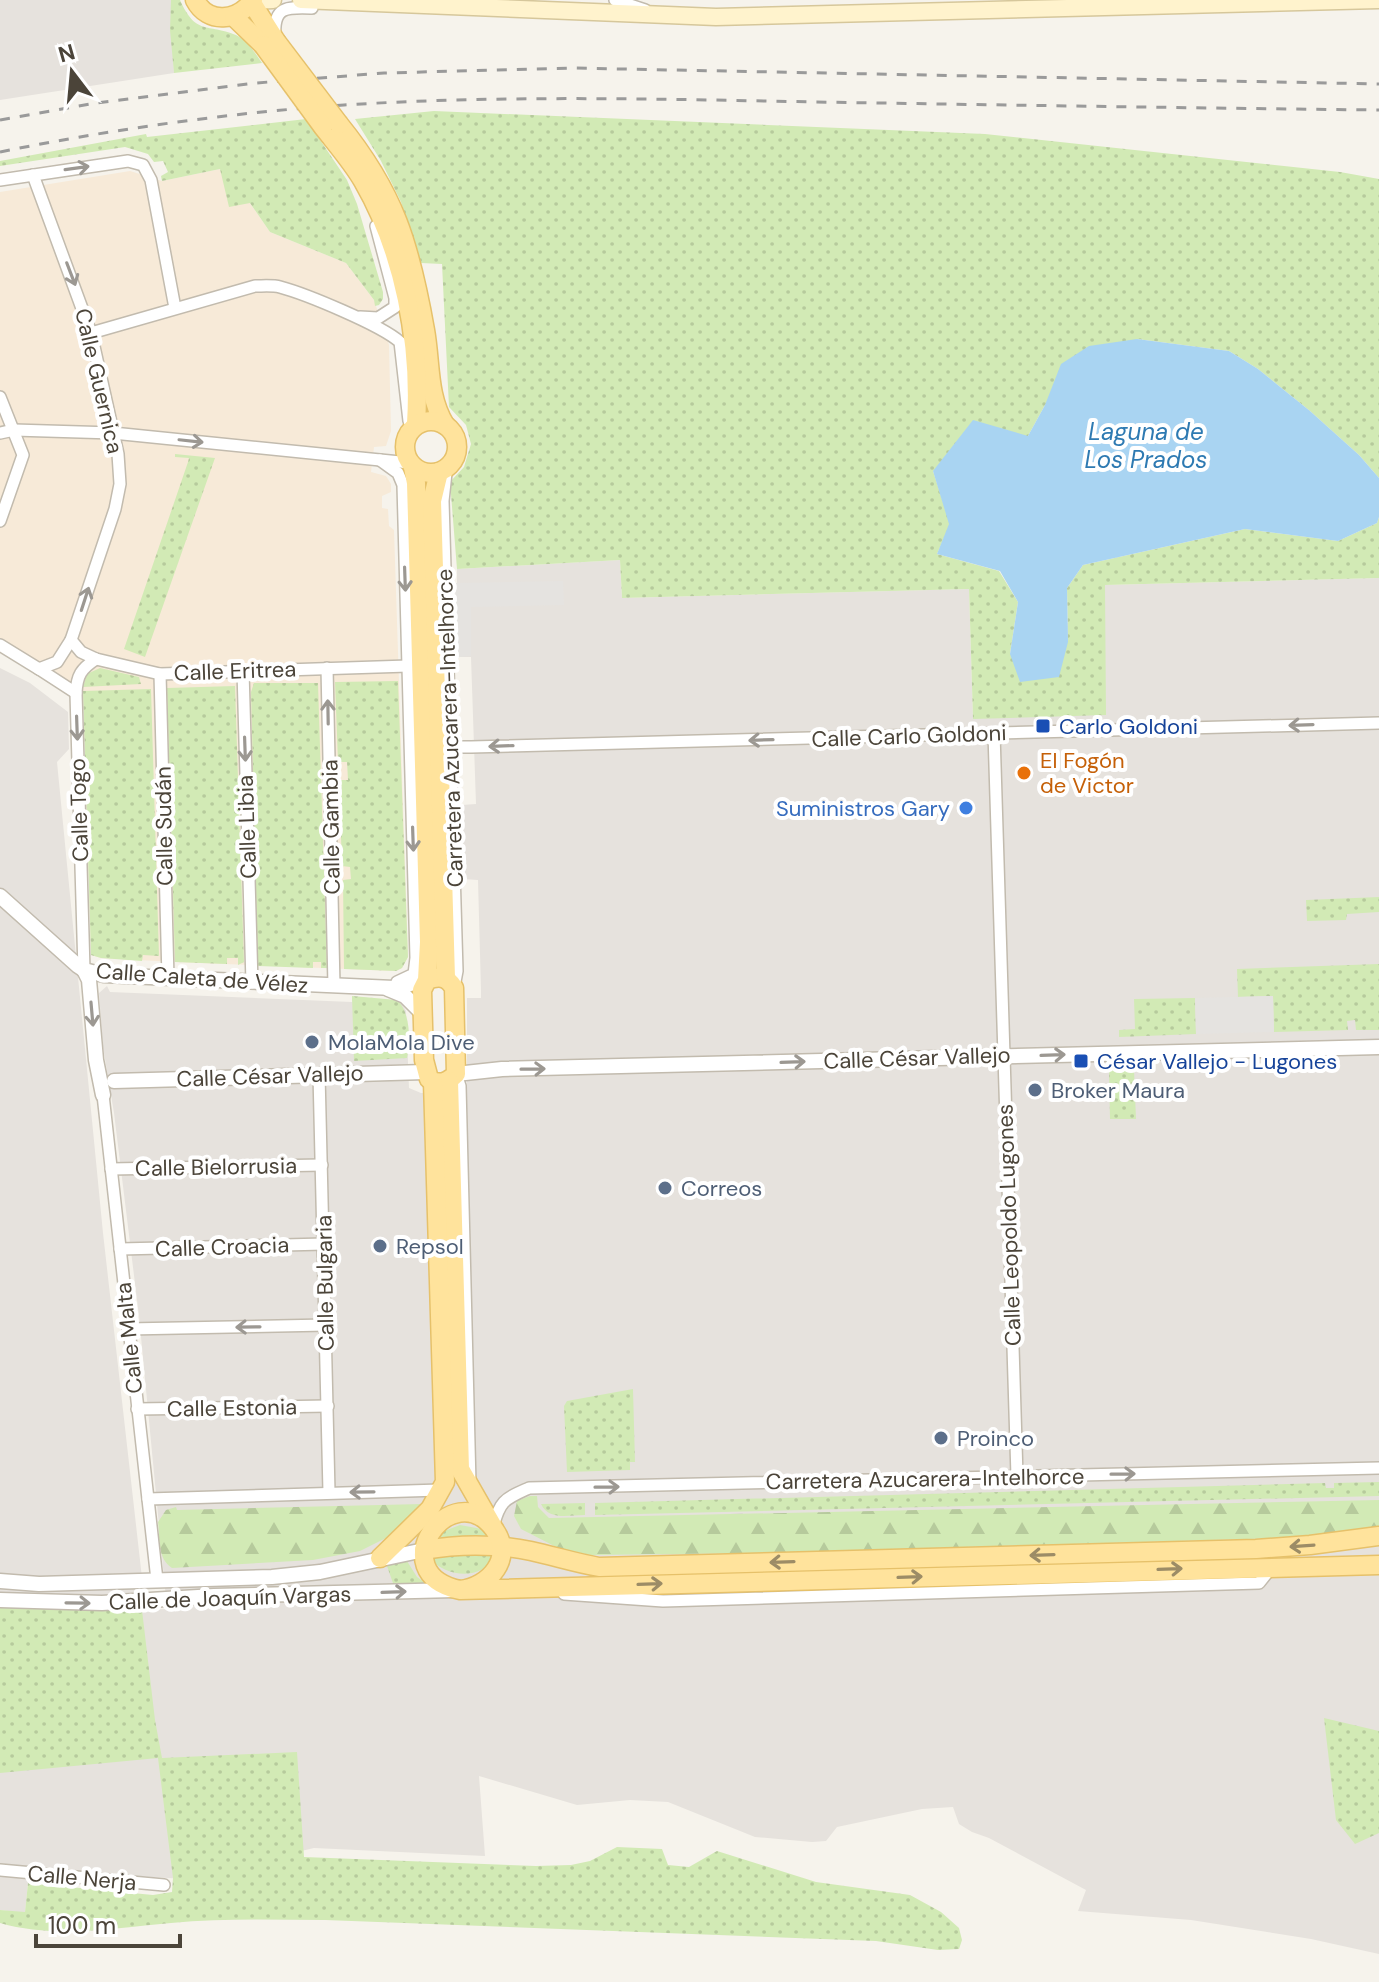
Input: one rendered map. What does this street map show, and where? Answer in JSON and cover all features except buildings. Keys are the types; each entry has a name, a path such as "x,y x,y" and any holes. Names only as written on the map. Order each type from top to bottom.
{"main road":[{"path":"195,0 207,14 221,18 234,17 252,1 273,0"},
{"path":"301,0 716,17 1379,0"},
{"path":"252,1 270,43 331,126 368,190 389,238 404,287 419,391 413,427 404,450 411,465 425,473 443,470 452,462 456,438 445,425 431,389 427,339 415,271 397,214 363,153 331,126"},
{"path":"234,17 270,43"},
{"path":"413,427 431,420 445,425"},
{"name":"Carretera Azucarera-Intelhorce","path":"411,465 416,492 428,957 427,980 422,990 423,1014 441,1077"},
{"name":"Carretera Azucarera-Intelhorce","path":"443,470 432,501 450,983"},
{"path":"380,1558 430,1509 445,1482 441,1077 450,983 437,976 427,980"},
{"path":"441,1077 460,1469 469,1489 487,1512 501,1547 500,1561 486,1583 474,1589 460,1590"},
{"path":"430,1509 424,1550 430,1573 438,1582 460,1590 1379,1565"},
{"path":"429,1532 448,1516 460,1513 484,1519 493,1527"},
{"path":"424,1550 501,1547 599,1567 1256,1549 1379,1536"}],"street":[{"path":"615,0 657,15"},
{"path":"270,43 274,21 281,11 293,7 321,9 350,2"},
{"path":"0,180 128,161 143,165 151,180 175,308"},
{"name":"Calle Guernica","path":"33,175 91,333 118,454 120,484 115,509 71,640 57,662 39,669"},
{"path":"346,313 370,319 384,316 395,307 368,190"},
{"path":"91,333 255,286 279,286 346,313 400,342 413,427"},
{"path":"0,397 23,455 0,521"},
{"path":"0,433 14,430 113,433 411,465"},
{"name":"Carretera Azucarera-Intelhorce","path":"380,460 398,473 403,485 416,958 414,974 384,987"},
{"name":"Carretera Azucarera-Intelhorce","path":"403,501 411,465"},
{"name":"Carretera Azucarera-Intelhorce","path":"443,470 456,962 450,983"},
{"name":"Calle Eritrea","path":"71,640 81,652 96,659 160,674 408,666"},
{"path":"0,645 76,693 77,678 82,668 96,659"},
{"name":"Calle Gambia","path":"327,668 334,986"},
{"name":"Calle Libia","path":"243,671 252,983"},
{"name":"Calle Sudán","path":"160,674 168,978"},
{"name":"Calle Togo","path":"76,693 84,970"},
{"name":"Calle Carlo Goldoni","path":"448,731 458,747 471,747 1379,723"},
{"name":"Calle Leopoldo Lugones","path":"994,733 1017,1476"},
{"name":"Calle Caleta de Vélez","path":"0,896 84,970 104,975 384,987 407,986 427,980"},
{"name":"Carretera Azucarera-Intelhorce","path":"415,922 428,957"},
{"name":"Calle Malta","path":"84,970 89,980 96,1060 103,1095 157,1580"},
{"path":"384,987 405,996 423,1014"},
{"name":"Calle César Vallejo","path":"114,1081 319,1074 441,1077 502,1069 1379,1047"},
{"path":"96,1060 104,1074 114,1081 103,1095"},
{"name":"Calle Bulgaria","path":"319,1074 329,1492"},
{"name":"Calle Bielorrusia","path":"111,1169 322,1165"},
{"name":"Calle Croacia","path":"120,1249 324,1244"},
{"path":"128,1329 326,1325"},
{"name":"Calle Estonia","path":"137,1409 328,1406"},
{"name":"Carretera Azucarera-Intelhorce","path":"493,1527 498,1506 529,1488 1379,1468"},
{"path":"148,1499 440,1490"},
{"name":"Calle de Joaquín Vargas","path":"0,1581 39,1584 272,1577 320,1572 424,1550"},
{"name":"Calle de Joaquín Vargas","path":"0,1600 102,1603 214,1596 460,1590"},
{"name":"Calle Nerja","path":"0,1870 164,1885"}],"shaded area":[{"path":"0,0 171,0 174,73 0,100"},
{"path":"220,169 270,232 346,263 374,300 389,345 391,431 386,446 374,447 371,472 386,476 391,484 391,492 382,496 382,508 388,509 389,526 394,530 408,957 402,968 396,971 175,962 91,955 83,691 0,638 0,192 130,171 162,181"},
{"path":"620,560 622,598 969,589 973,719 1105,585 1379,578 1379,1954 1311,1939 1191,1920 1078,1911 1086,1890 959,1824 953,1807 922,1809 837,1827 826,1841 812,1842 755,1837 668,1802 630,1800 577,1805 479,1776 485,1856 314,1848 184,1879 52,1868 28,1883 25,1913 0,1910 0,668 30,683 68,712 69,749 57,762 103,1233 142,1578 142,1610 167,1609 139,1316 103,1047 99,993 107,986 110,992 352,1002 352,996 401,1002 406,1011 409,1088 421,1093 467,1092 467,998 481,998 481,991 478,880 463,879 462,805 476,804 471,657 457,657 457,569"},
{"path":"563,581 564,605 471,607 471,656 457,657 455,583"},
{"path":"1273,996 1274,1032 1196,1034 1195,998"}],"green space":[{"path":"171,0 180,0 197,24 236,35 262,63 174,73"},
{"path":"434,111 985,134 1340,172 1379,179 1379,478 1359,455 1310,411 1258,369 1229,351 1137,339 1045,405 1028,436 933,471 950,524 937,554 999,571 1018,602 1010,654 1068,642 1067,588 1083,565 1245,529 1338,541 1377,523 1379,517 1379,578 1105,585 1106,715 973,719 969,589 622,598 620,560 457,569 450,482 464,467 471,444 466,425 449,407 442,264 421,263 401,202 355,119"},
{"path":"306,119 347,180 357,204 383,292 379,305 375,306 374,300 346,263 270,232 250,203 229,207 220,169 162,181 161,176 168,172 163,161 154,162 148,154 125,147 0,166 0,161 146,134 147,137"},
{"path":"175,454 215,458 145,657 124,649 188,462 189,458 175,457"},
{"path":"100,668 139,677 141,684 83,687 87,674"},
{"path":"398,681 408,957 402,968 396,971 344,969 343,880 351,879 350,867 342,866 339,780 348,780 347,762 338,762 335,682"},
{"path":"254,683 318,683 327,968 321,968 321,962 313,962 313,968 258,966 251,692"},
{"path":"235,686 244,962 238,965 238,958 227,958 227,964 175,962 167,688"},
{"path":"151,689 159,956 143,955 142,961 101,958 91,955 83,691"},
{"path":"1379,897 1379,912 1347,914 1346,920 1307,921 1306,900"},
{"path":"1379,964 1379,1030 1356,1030 1355,1020 1347,1021 1348,1030 1274,1032 1273,996 1238,997 1237,969"},
{"path":"352,996 397,1000 405,1011 408,1027 407,1058 354,1061"},
{"path":"1195,998 1196,1034 1119,1037 1119,1030 1135,1029 1134,999"},
{"path":"1109,1069 1134,1069 1136,1119 1110,1119"},
{"path":"633,1389 635,1462 630,1462 630,1470 567,1472 564,1406 567,1401"},
{"path":"1379,1482 1379,1496 595,1515 595,1503 1325,1483 1326,1488 1334,1488 1334,1483"},
{"path":"537,1496 538,1507 549,1518 1379,1500 1379,1526 1313,1537 591,1555 560,1549 521,1529 514,1516 517,1501"},
{"path":"585,1503 585,1515 566,1516 549,1513 541,1504"},
{"path":"422,1504 386,1538 360,1551 313,1560 172,1568 160,1548 158,1522 166,1510 176,1507 177,1510"},
{"path":"460,1525 482,1529 495,1538 432,1540 439,1533"},
{"path":"465,1553 497,1555 482,1569 464,1574 445,1570 429,1558"},
{"path":"407,1561 417,1577 427,1584 394,1586 387,1566"},
{"path":"0,1606 142,1610 162,1758 297,1752 304,1857 571,1865 590,1861 617,1847 662,1849 668,1865 689,1867 717,1851 816,1882 910,1895 941,1912 959,1928 962,1940 959,1949 938,1950 876,1941 325,1920 209,1920 64,1931 0,1923 0,1910 25,1912 28,1883 153,1895 172,1892 173,1878 158,1758 0,1773"},
{"path":"1324,1718 1379,1731 1379,1833 1355,1844 1336,1820"}],"water":[{"name":"Laguna de Los Prados","path":"1137,339 1229,351 1258,369 1359,455 1379,478 1377,523 1338,541 1245,529 1083,565 1067,588 1068,642 1059,677 1020,682 1010,654 1018,602 1000,571 937,554 949,524 933,471 973,420 1028,436 1045,405 1061,364 1089,346"}],"railway":[{"path":"0,120 96,103 256,83 384,73 572,68 1379,84"},
{"path":"0,152 214,117 344,105 462,100 639,99 1379,110"}],"place":[{"name":"Carlo Goldoni","path":"1043,726"},
{"name":"El Fogón de Victor","path":"1024,773"},
{"name":"Suministros Gary","path":"966,808"},
{"name":"MolaMola Dive","path":"312,1042"},
{"name":"César Vallejo - Lugones","path":"1081,1061"},
{"name":"Broker Maura","path":"1035,1090"},
{"name":"Correos","path":"665,1188"},
{"name":"Repsol","path":"380,1246"},
{"name":"Proinco","path":"941,1438"}]}
